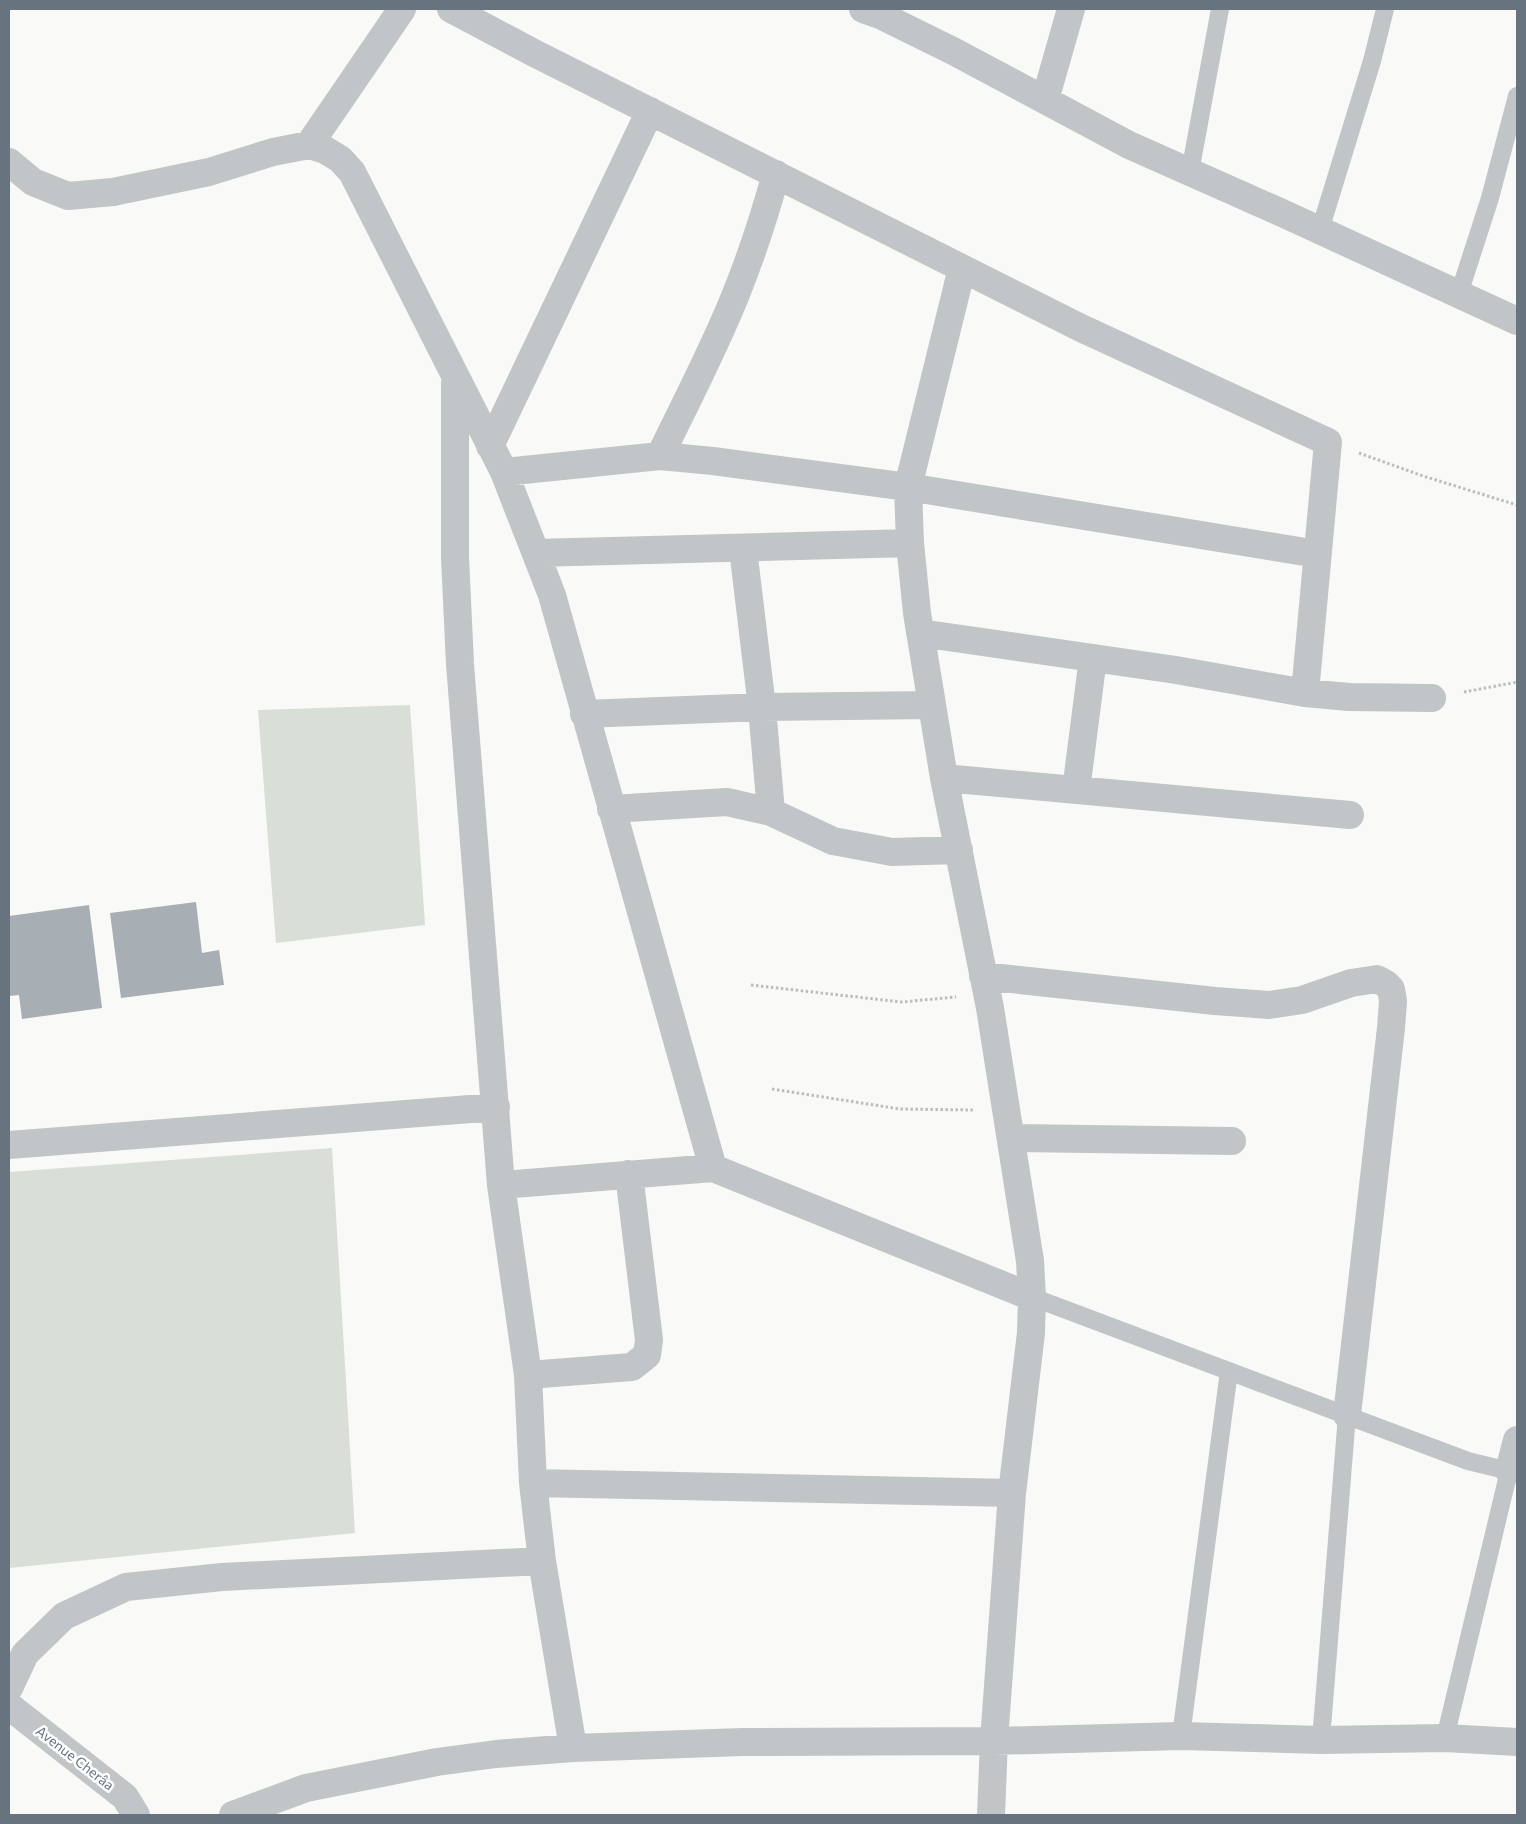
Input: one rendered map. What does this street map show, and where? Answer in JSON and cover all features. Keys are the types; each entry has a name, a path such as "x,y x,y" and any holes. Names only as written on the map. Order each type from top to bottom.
{"street":[{"path":"309,145 402,9"},
{"path":"451,9 650,112 1081,328 1328,442 1305,692"},
{"path":"863,9 880,15 953,51 1129,145 1517,321"},
{"path":"1045,100 1071,9"},
{"path":"490,446 650,112"},
{"path":"9,162 33,182 68,196 113,192 209,172 273,152 309,145 325,150 340,159 352,172 504,472 552,594 584,714 713,1168"},
{"path":"660,456 736,294 759,232 776,174"},
{"path":"962,268 908,488 910,543 920,633 944,778 985,984 1030,1261 1031,1332 1012,1493 994,1740 991,1815"},
{"path":"455,375 455,558 460,664 501,1185 528,1375 533,1483 542,1561 573,1748"},
{"path":"504,472 660,456 713,461 908,488 1318,554"},
{"path":"536,553 910,543"},
{"path":"743,548 762,707 771,812"},
{"path":"920,633 1305,692 1349,697 1432,698"},
{"path":"1076,790 1093,658"},
{"path":"584,714 762,707 932,705"},
{"path":"944,778 1350,815"},
{"path":"611,809 727,802 771,812 833,841 892,852 958,850"},
{"path":"985,984 1269,1005 1302,1000 1351,983 1377,979 1391,989 1393,1001 1391,1028 1347,1415"},
{"path":"9,1145 496,1107"},
{"path":"1011,1138 1232,1141"},
{"path":"501,1185 713,1168 1032,1297"},
{"path":"528,1375 632,1367 647,1355 649,1340 630,1174"},
{"path":"1513,1472 1517,1440"},
{"path":"533,1483 1012,1493"},
{"path":"9,1688 25,1654 64,1616 126,1587 222,1577 542,1561"},
{"name":"Avenue Cherâa","path":"9,1706 125,1797 136,1815"},
{"path":"233,1815 306,1788 437,1762 496,1754 573,1748 742,1742 1181,1736 1321,1740 1445,1738 1517,1742"}],"lane":[{"path":"1190,172 1220,9"},
{"path":"1320,230 1372,61 1385,9"},
{"path":"1460,294 1490,198 1517,96"},
{"path":"1032,1297 1468,1461 1513,1472 1445,1738"},
{"path":"1181,1736 1229,1371"},
{"path":"1321,1740 1347,1415"}],"path":[{"path":"1328,442 1423,476 1517,505"},
{"path":"1432,698 1517,682"},
{"path":"751,985 901,1002 951,998 985,984"},
{"path":"772,1089 900,1109 1006,1110"}],"shaded area":[{"path":"410,705 425,925 276,943 258,710"},
{"path":"332,1148 355,1533 9,1568 9,1172"}],"building":[{"path":"196,902 202,953 219,950 224,985 121,998 110,913"},
{"path":"89,905 102,1008 22,1019 19,995 9,996 9,916"}]}
